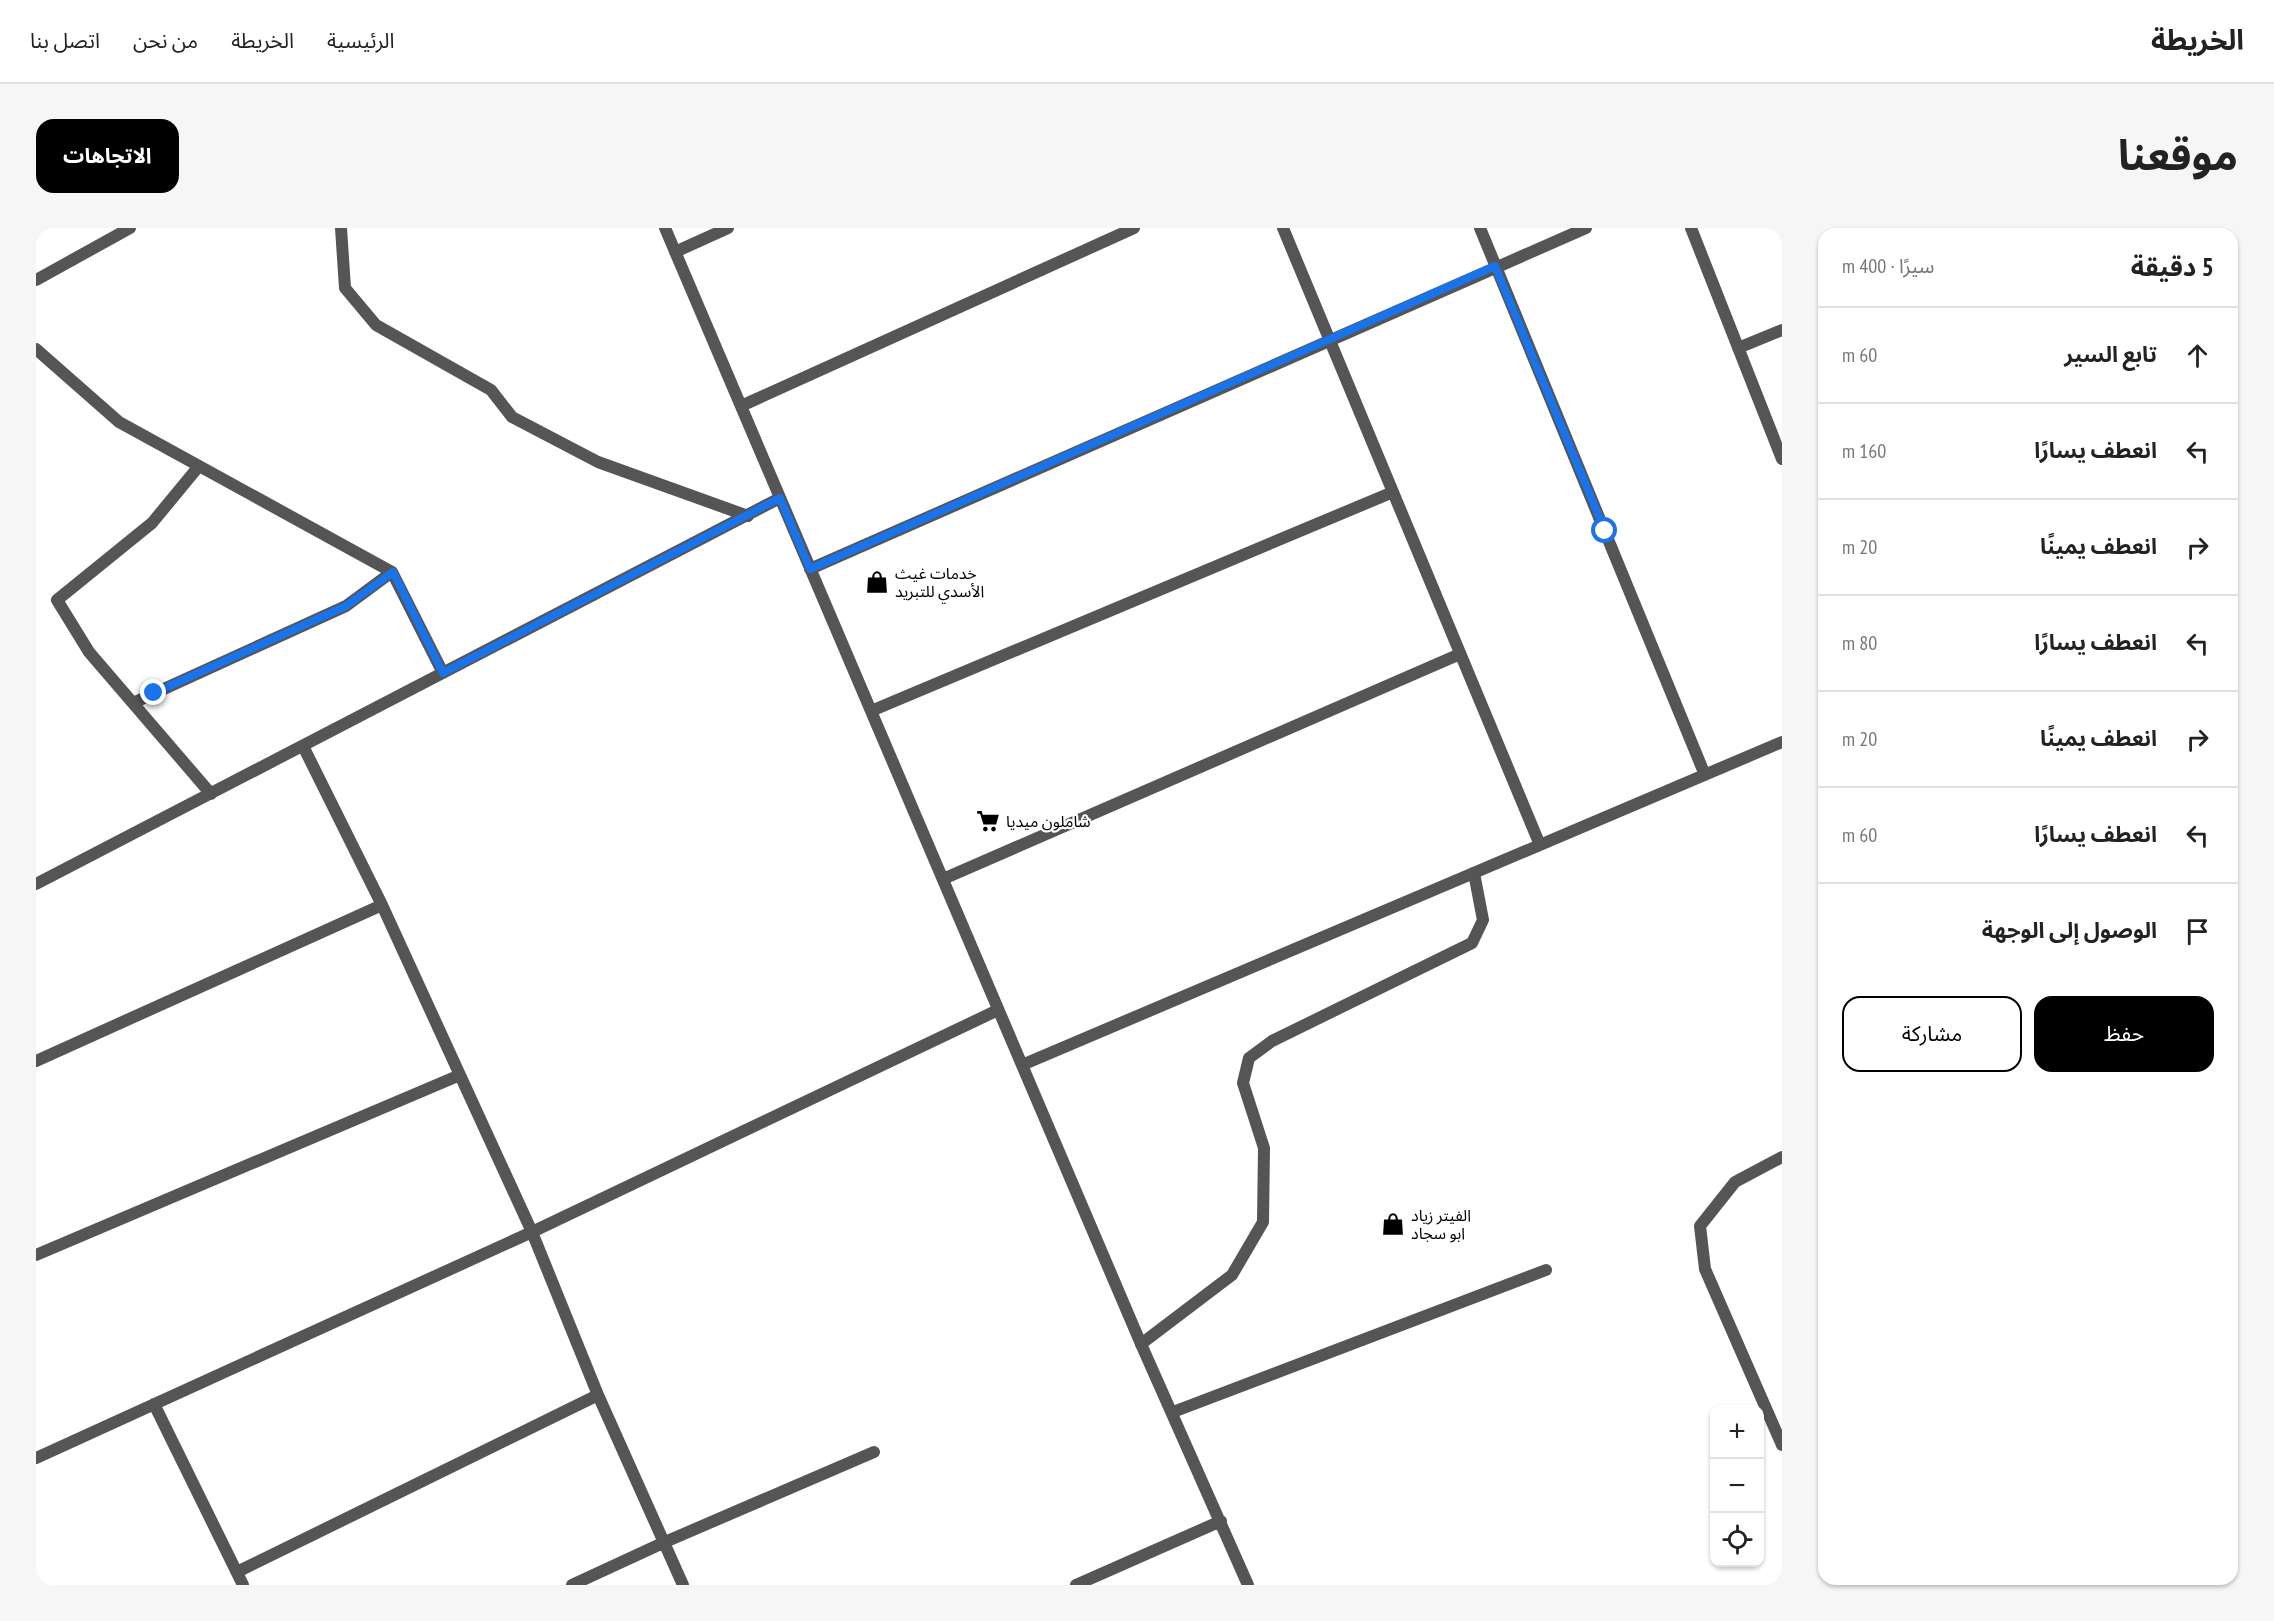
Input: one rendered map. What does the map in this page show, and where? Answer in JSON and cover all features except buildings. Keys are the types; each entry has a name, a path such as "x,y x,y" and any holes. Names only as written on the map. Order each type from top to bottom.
{"street":[{"path":"36,280 130,228"},
{"path":"341,228 345,288 376,325 491,390 512,417 598,462 748,516"},
{"path":"665,228 1141,1344 1248,1585"},
{"path":"675,252 728,228"},
{"path":"741,406 1134,228"},
{"path":"1283,228 1540,845"},
{"path":"1480,228 1705,775"},
{"path":"810,569 1495,266 1586,228"},
{"path":"1691,228 1782,459"},
{"path":"1738,348 1782,330"},
{"path":"36,350 119,422 393,572 443,673"},
{"path":"199,466 152,523 57,600 89,652 211,794"},
{"path":"871,711 1393,492"},
{"path":"36,884 780,498"},
{"path":"133,703 346,606 393,572"},
{"path":"943,879 1460,654"},
{"path":"1022,1065 1782,742"},
{"path":"303,746 382,904 532,1232 598,1395 683,1585"},
{"path":"1141,1344 1232,1275 1263,1222 1264,1148 1243,1083 1249,1058 1272,1041 1472,943 1483,920 1474,873"},
{"path":"36,1061 382,904"},
{"path":"36,1458 532,1232 999,1010"},
{"path":"36,1255 460,1075"},
{"path":"1782,1157 1735,1182 1700,1226 1705,1269 1782,1445"},
{"path":"1173,1412 1546,1270"},
{"path":"237,1572 598,1395"},
{"path":"154,1404 243,1585"},
{"path":"572,1585 665,1542 874,1452"},
{"path":"1076,1585 1221,1521"}],"place":[{"name":"خدمات غيث الأسدي للتبريد","path":"877,582"},
{"name":"شاملون ميديا","path":"988,821"},
{"name":"الفيتر زياد ابو سجاد","path":"1393,1224"}],"route":[{"path":"154,693 346,606 393,572 443,673 780,498 810,569 1495,266 1605,531"}]}
